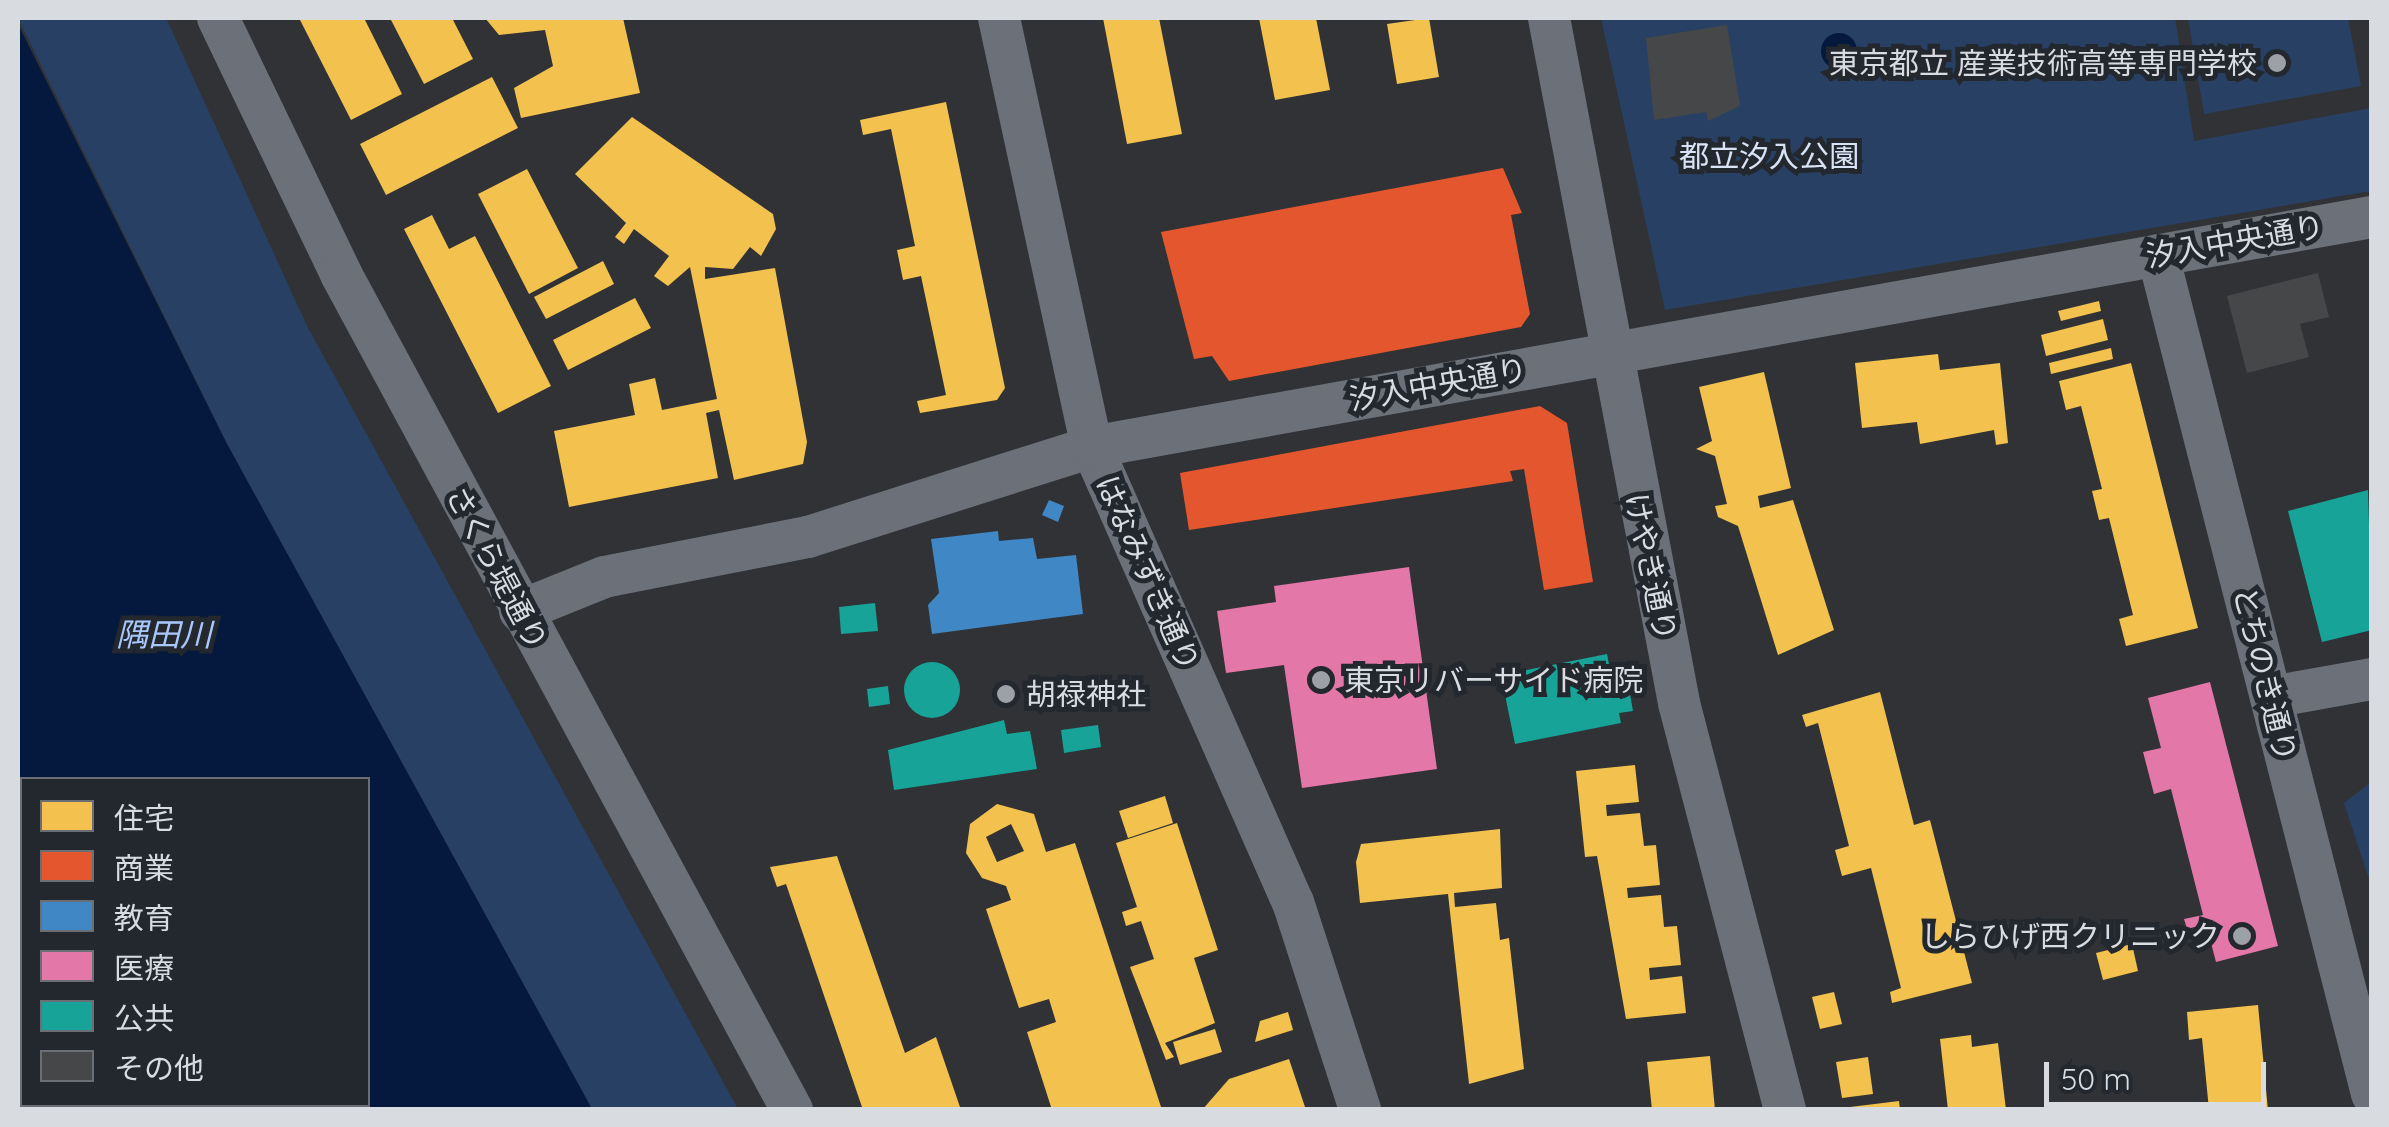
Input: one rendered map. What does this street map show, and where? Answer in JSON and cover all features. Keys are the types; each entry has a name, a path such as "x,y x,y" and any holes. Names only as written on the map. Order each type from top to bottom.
{"street":[{"name":"さくら堤通り","path":"218,18 520,611 792,1110"},
{"name":"はなみずき通り","path":"1000,18 1092,446 1293,902 1360,1110"},
{"name":"けやき通り","path":"1549,18 1608,353 1679,702 1785,1110"},
{"name":"汐入中央通り","path":"520,611 604,577 808,537 1092,446 2372,216"},
{"name":"とちのき通り","path":"2158,255 2372,1094"},
{"path":"2271,697 2372,679"}],"green space":[{"path":"18,18 166,18 307,326 738,1109 592,1109 226,442"},
{"name":"都立汐入公園","path":"1601,18 2175,18 2194,141 2371,108 2371,191 1665,310"},
{"name":"東京都立 産業技術高等専門学校","path":"2188,18 2348,18 2361,86 2204,114"},
{"path":"2371,782 2371,885 2344,803"}],"water":[{"name":"隅田川","path":"18,24 226,442 592,1109 130,1109 370,1107 370,777 20,777 20,932"},
{"path":"1839,33 1852,38 1857,51 1852,64 1839,69 1826,64 1821,51 1826,38"}],"building: 住宅":[{"path":"299,18 364,18 402,94 351,120"},
{"path":"390,18 452,18 473,59 424,84"},
{"path":"485,18 623,18 640,93 521,118 514,88 553,66 545,30 499,35"},
{"path":"1103,18 1159,18 1182,134 1127,144"},
{"path":"1259,18 1316,18 1330,90 1275,100"},
{"path":"1429,18 1439,77 1397,84 1387,24"},
{"path":"492,77 518,128 386,195 360,144"},
{"path":"946,102 1005,388 997,400 920,413 917,401 946,395 921,276 903,280 897,250 915,246 891,129 863,135 860,120"},
{"path":"632,117 773,214 776,229 761,256 750,247 733,269 705,267 705,279 775,268 807,442 803,464 734,480 719,410 706,413 718,478 569,507 554,431 635,415 629,384 655,378 662,410 717,399 690,267 668,286 654,276 669,256 634,229 624,244 615,237 626,223 575,174"},
{"path":"527,169 578,268 529,294 478,194"},
{"path":"432,215 449,249 475,236 551,386 498,413 404,229"},
{"path":"603,261 614,284 546,319 534,297"},
{"path":"635,298 651,328 568,370 553,340"},
{"path":"2099,301 2101,311 2061,321 2058,311"},
{"path":"2103,319 2108,340 2046,356 2041,335"},
{"path":"2111,348 2113,359 2051,374 2049,363"},
{"path":"1938,354 1940,370 2000,363 2008,443 1996,445 1994,430 1920,444 1917,422 1862,428 1855,363"},
{"path":"2131,363 2198,628 2126,646 2119,619 2133,615 2109,518 2099,520 2092,491 2102,489 2081,406 2066,410 2059,381"},
{"path":"1764,372 1791,488 1758,496 1760,508 1793,500 1834,630 1778,655 1738,526 1718,517 1715,506 1727,504 1715,456 1696,449 1712,441 1699,387"},
{"path":"1880,692 1914,825 1930,820 1972,983 1892,1003 1890,992 1901,988 1871,868 1842,876 1835,850 1849,846 1818,723 1806,727 1802,715"},
{"path":"1635,765 1639,802 1606,805 1607,816 1640,813 1644,846 1656,845 1660,885 1627,888 1628,898 1661,895 1664,927 1677,926 1681,965 1649,968 1650,980 1682,976 1686,1013 1626,1019 1597,856 1585,857 1576,771"},
{"path":"1165,796 1173,823 1128,838 1119,811"},
{"path":"997,804 1034,814 1046,852 1075,843 1162,1110 1052,1110 1027,1032 1056,1022 1049,999 1019,1008 986,909 1011,900 1006,886 982,878 966,853 970,824","holes":["1011,824 1024,851 997,862 986,837"]},
{"path":"1177,823 1218,950 1194,958 1215,1023 1165,1043 1174,1057 1166,1060 1130,967 1154,959 1141,921 1126,926 1122,912 1137,907 1116,843"},
{"path":"1500,829 1502,888 1454,893 1455,907 1496,903 1500,940 1509,938 1524,1069 1469,1084 1448,894 1360,903 1356,862 1361,844"},
{"path":"837,856 905,1053 936,1037 961,1110 863,1110 786,884 777,887 770,867"},
{"path":"2132,944 2138,971 2103,980 2096,953"},
{"path":"1834,992 1842,1024 1820,1029 1812,997"},
{"path":"2258,1005 2268,1110 2209,1110 2202,1038 2189,1040 2187,1012"},
{"path":"1288,1012 1293,1030 1255,1042 1260,1021"},
{"path":"1215,1029 1222,1052 1180,1065 1173,1042"},
{"path":"1971,1035 1972,1047 1998,1043 2006,1110 1948,1110 1940,1039"},
{"path":"1710,1056 1715,1110 1652,1110 1647,1062"},
{"path":"1868,1057 1873,1094 1842,1098 1836,1062"},
{"path":"1289,1059 1306,1110 1202,1110 1229,1079"},
{"path":"1899,1101 1900,1110 1850,1110 1850,1107"}],"building: 商業":[{"path":"1503,168 1522,213 1511,215 1530,314 1521,327 1229,381 1212,356 1194,359 1161,232"},
{"path":"1540,406 1567,423 1593,582 1544,590 1524,469 1510,471 1513,481 1189,530 1180,473"}],"building: 教育":[{"path":"1049,500 1064,506 1058,522 1042,515"},
{"path":"998,531 999,541 1033,538 1037,559 1076,555 1083,614 932,634 928,605 939,593 931,539"}],"building: 医療":[{"path":"1409,567 1437,769 1302,788 1284,665 1226,673 1217,611 1276,602 1274,586"},
{"path":"2210,682 2278,946 2216,962 2206,924 2187,929 2184,919 2203,915 2171,789 2154,794 2143,752 2161,748 2148,698"}],"building: 公共":[{"path":"2368,490 2372,630 2322,642 2288,511"},
{"path":"875,603 878,631 841,634 839,607"},
{"path":"1607,654 1613,686 1628,683 1633,711 1619,713 1621,723 1515,744 1501,675"},
{"path":"932,662 952,670 960,690 952,710 932,718 912,710 904,690 912,670"},
{"path":"888,686 890,704 869,707 867,689"},
{"path":"1004,720 1007,734 1030,731 1037,769 894,790 888,750"},
{"path":"1098,725 1101,747 1064,753 1061,730"}],"building: その他":[{"path":"1727,25 1740,106 1708,121 1706,112 1654,120 1646,38"},
{"path":"2318,273 2329,317 2300,324 2309,357 2247,373 2227,296"}],"place":[{"name":"東京都立 産業技術高等専門学校","path":"2277,63"},
{"name":"東京リバーサイド病院","path":"1321,680"},
{"name":"胡禄神社","path":"1006,694"},
{"name":"しらひげ西クリニック","path":"2242,936"}]}
